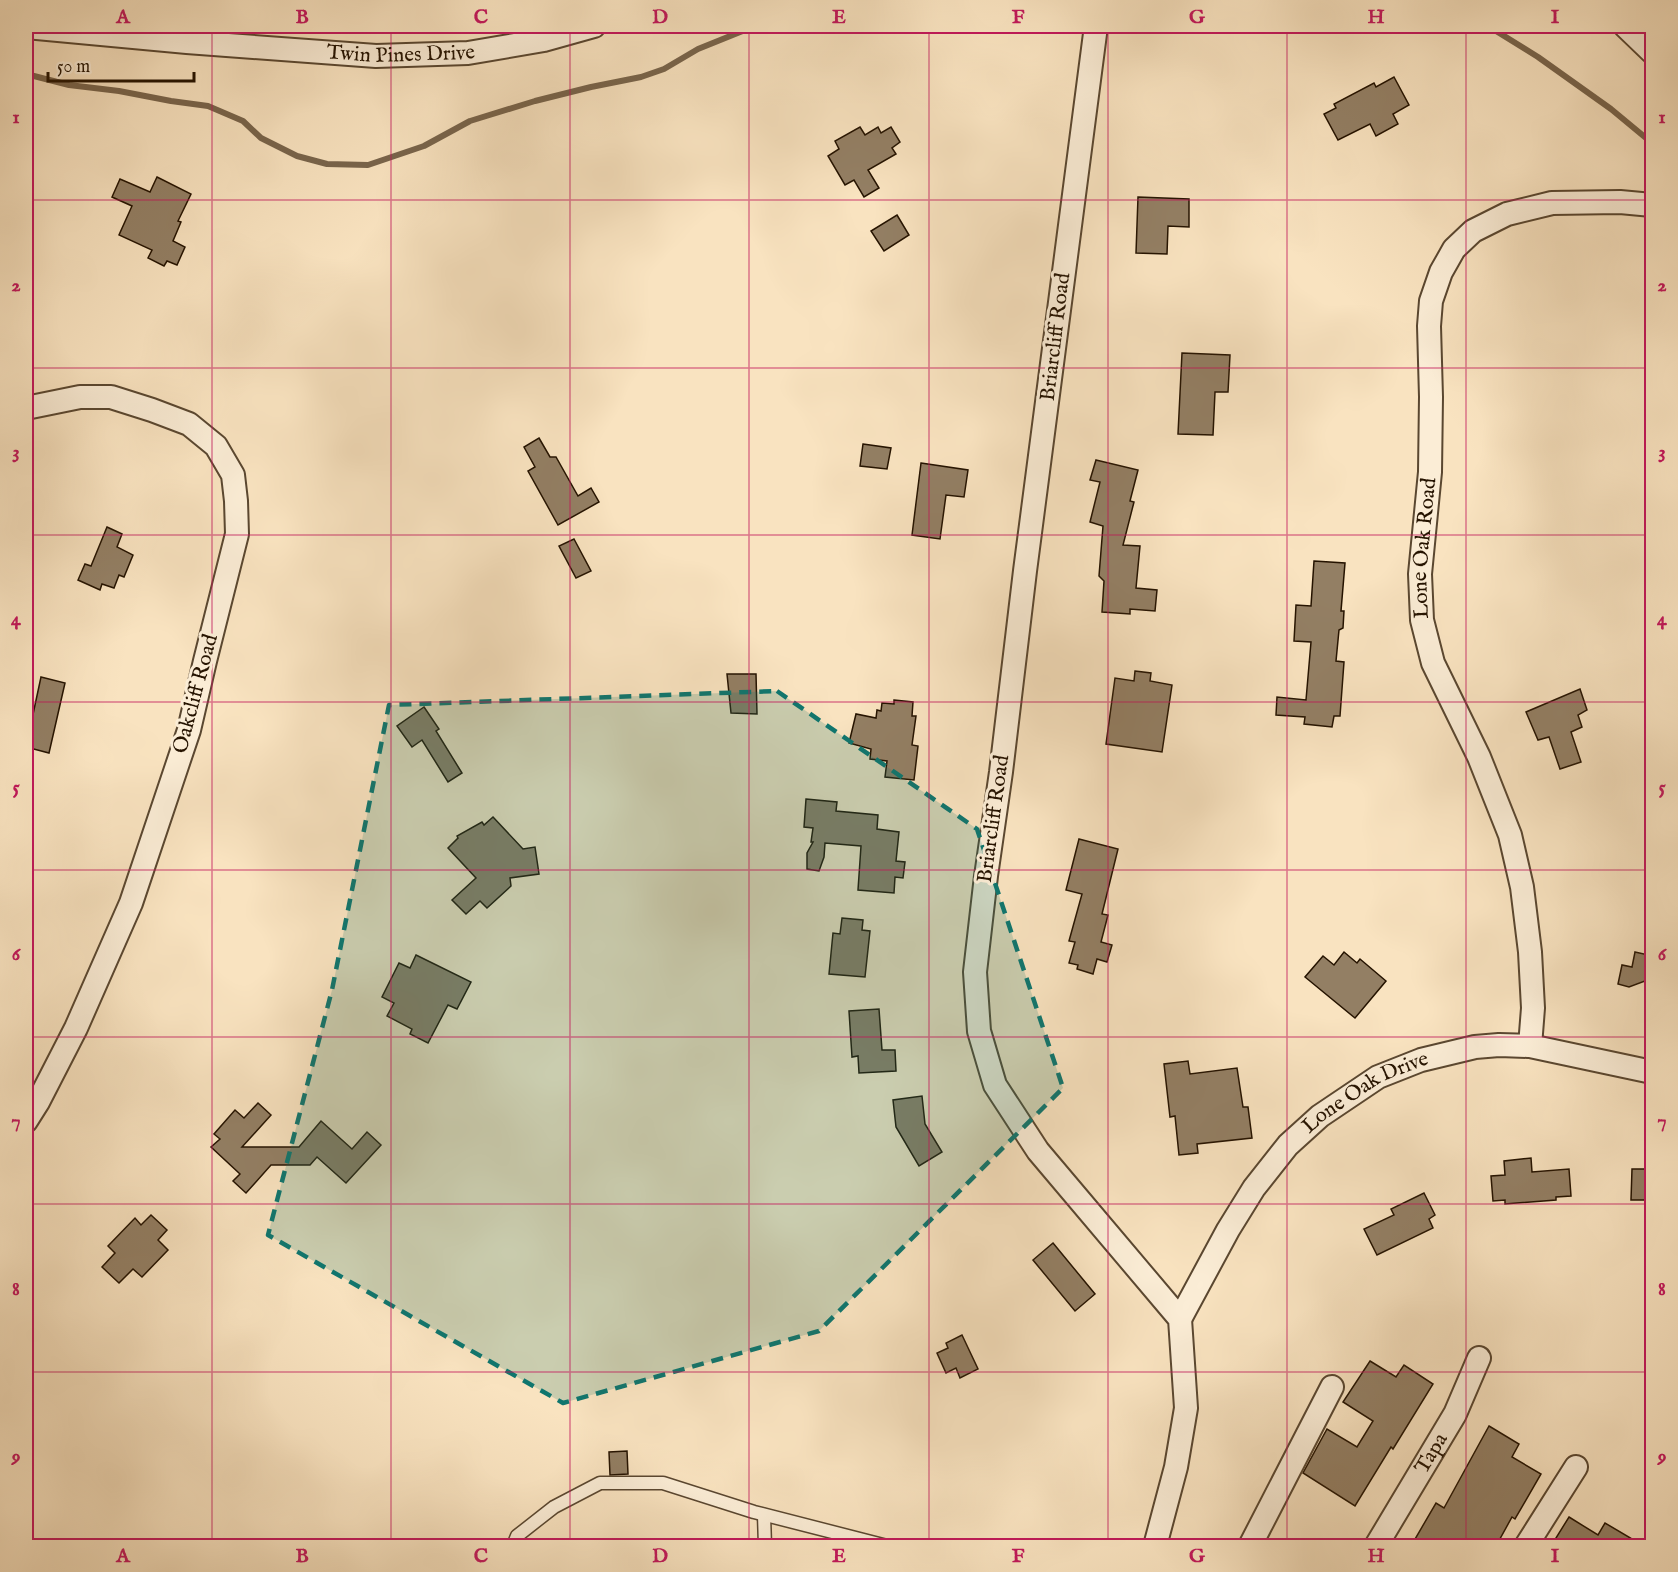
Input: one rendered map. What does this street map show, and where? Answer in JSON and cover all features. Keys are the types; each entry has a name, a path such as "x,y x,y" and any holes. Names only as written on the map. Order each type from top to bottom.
{"street":[{"name":"Twin Pines Drive","path":"26,27 376,56 468,53 544,40 594,26"},
{"name":"Briarcliff Road","path":"1096,26 975,972 979,1030 995,1085 1038,1151 1180,1319"},
{"path":"1626,26 1653,52"},
{"name":"Lone Oak Road","path":"1530,1046 1533,1008 1530,952 1522,887 1510,835 1479,757 1433,663 1422,620 1420,574 1430,472 1429,326 1431,302 1440,273 1454,249 1473,231 1508,214 1552,204 1620,202 1653,205"},
{"name":"Oakcliff Road","path":"26,408 80,397 111,397 189,424 216,446 233,475 237,534 189,730 131,903 76,1028 26,1121"},
{"name":"Lone Oak Drive","path":"1180,1319 1228,1230 1254,1188 1288,1145 1320,1116 1378,1077 1420,1060 1475,1047 1499,1045 1530,1046 1653,1072"},
{"path":"1162,1544 1186,1408 1180,1319"},
{"name":"Tapa","path":"1376,1546 1455,1414 1479,1358"},
{"path":"1250,1546 1332,1387"},
{"path":"1526,1546 1576,1467"}],"lane":[{"path":"513,1546 517,1536 554,1507 600,1483 663,1483 764,1515 883,1546"},
{"path":"764,1515 765,1546"}],"highlighted area":[{"path":"777,691 977,829 1063,1088 819,1331 563,1403 268,1235 332,990 389,705"}],"building":[{"path":"1394,77 1409,105 1393,114 1398,124 1376,136 1370,124 1338,140 1324,114 1336,108 1334,104 1374,83 1376,87"},
{"path":"860,127 865,135 878,127 881,133 891,127 900,142 892,148 896,154 868,170 879,188 864,197 854,180 845,185 828,156 839,149 835,141"},
{"path":"157,177 191,194 178,221 181,222 173,241 185,247 177,265 167,261 164,266 148,258 152,250 119,235 132,206 112,197 120,179 150,192"},
{"path":"1138,197 1189,199 1189,227 1168,226 1167,254 1136,253"},
{"path":"897,215 909,235 884,251 871,231"},
{"path":"1182,353 1230,355 1228,392 1215,392 1213,435 1178,434"},
{"path":"539,438 550,457 556,457 578,496 591,488 599,502 558,525 528,471 535,467 524,447"},
{"path":"863,444 891,448 887,469 860,466"},
{"path":"1096,460 1138,470 1130,501 1134,502 1123,545 1140,546 1136,588 1157,590 1155,611 1130,609 1130,614 1102,612 1104,581 1099,576 1103,526 1090,522 1100,482 1090,480"},
{"path":"921,463 968,470 964,497 946,495 940,539 912,535"},
{"path":"107,527 122,534 117,547 133,555 124,577 119,575 114,588 102,584 100,590 78,580 85,564 91,566"},
{"path":"574,539 591,571 576,578 559,546"},
{"path":"1314,561 1345,563 1341,611 1344,611 1343,628 1339,630 1336,661 1344,662 1340,716 1334,716 1332,727 1304,724 1305,717 1276,715 1277,697 1306,700 1311,642 1294,641 1296,605 1311,606"},
{"path":"1135,671 1151,673 1150,681 1172,685 1162,752 1106,744 1115,678 1134,681"},
{"path":"727,674 756,674 757,714 731,713"},
{"path":"41,677 65,683 49,753 26,747"},
{"path":"1580,689 1587,710 1578,715 1582,727 1571,732 1581,762 1560,769 1549,737 1538,740 1526,712"},
{"path":"894,700 913,702 912,716 916,716 912,745 918,746 914,780 885,777 887,761 870,759 871,749 849,743 856,714 876,718 877,710 881,711 882,703 894,704"},
{"path":"424,707 439,729 436,731 462,773 448,782 422,740 412,747 397,726"},
{"path":"806,799 837,802 836,811 878,815 877,829 899,832 896,861 905,862 903,878 895,877 894,893 858,890 861,846 825,843 824,857 819,871 807,869 807,853 813,842 811,842 813,828 804,827"},
{"path":"493,817 523,849 535,847 539,874 510,878 511,886 487,908 480,901 466,914 452,900 476,878 448,848 458,838 457,836 482,822 484,825"},
{"path":"1079,839 1118,849 1102,914 1108,915 1101,942 1112,945 1107,962 1097,959 1093,974 1077,969 1078,965 1069,963 1075,942 1069,941 1082,894 1066,890"},
{"path":"842,918 863,920 862,930 870,931 865,977 829,974 833,933 840,934"},
{"path":"1344,952 1357,963 1360,959 1386,981 1355,1018 1305,977 1323,956 1334,965"},
{"path":"1635,952 1653,956 1653,978 1629,987 1618,984 1622,965 1632,967"},
{"path":"416,955 471,982 457,1009 448,1005 428,1043 410,1034 412,1029 387,1016 394,1003 382,997 399,963 410,968"},
{"path":"879,1009 882,1050 895,1050 896,1071 859,1073 858,1056 852,1057 849,1011"},
{"path":"1188,1061 1190,1074 1237,1068 1243,1107 1248,1107 1252,1138 1197,1144 1198,1153 1179,1155 1175,1116 1170,1117 1164,1064"},
{"path":"922,1096 925,1124 942,1152 919,1166 896,1127 893,1100"},
{"path":"258,1103 271,1115 242,1147 299,1147 321,1121 352,1149 367,1132 381,1145 346,1183 317,1157 310,1165 271,1165 246,1193 233,1181 240,1174 211,1147 220,1139 214,1134 235,1110 244,1118"},
{"path":"1531,1158 1532,1172 1569,1169 1571,1196 1556,1197 1556,1200 1505,1204 1505,1200 1493,1201 1491,1176 1505,1175 1504,1161"},
{"path":"1632,1169 1653,1169 1653,1200 1631,1200"},
{"path":"1424,1193 1435,1215 1429,1219 1433,1228 1377,1255 1364,1229 1394,1215 1391,1209"},
{"path":"151,1215 167,1230 158,1240 168,1250 142,1277 133,1269 119,1283 102,1267 115,1253 108,1246 135,1218 141,1225"},
{"path":"1053,1243 1095,1294 1075,1311 1033,1260"},
{"path":"962,1335 978,1369 960,1378 956,1368 946,1373 937,1353 948,1348 946,1343"},
{"path":"1370,1361 1396,1377 1404,1365 1433,1384 1355,1506 1303,1473 1327,1429 1357,1447 1373,1421 1343,1402"},
{"path":"1489,1426 1519,1444 1512,1457 1541,1474 1515,1519 1512,1517 1496,1546 1411,1546 1436,1503 1444,1508"},
{"path":"627,1451 628,1474 610,1475 609,1452"},
{"path":"1569,1517 1598,1535 1605,1523 1644,1546 1551,1546"}],"waterway":[{"path":"26,75 69,85 208,106 243,121 261,138 297,156 327,164 368,165 424,146 470,121 535,101 641,77 664,69 698,49 755,26"},
{"path":"1488,26 1538,57 1611,109 1652,143"}]}
